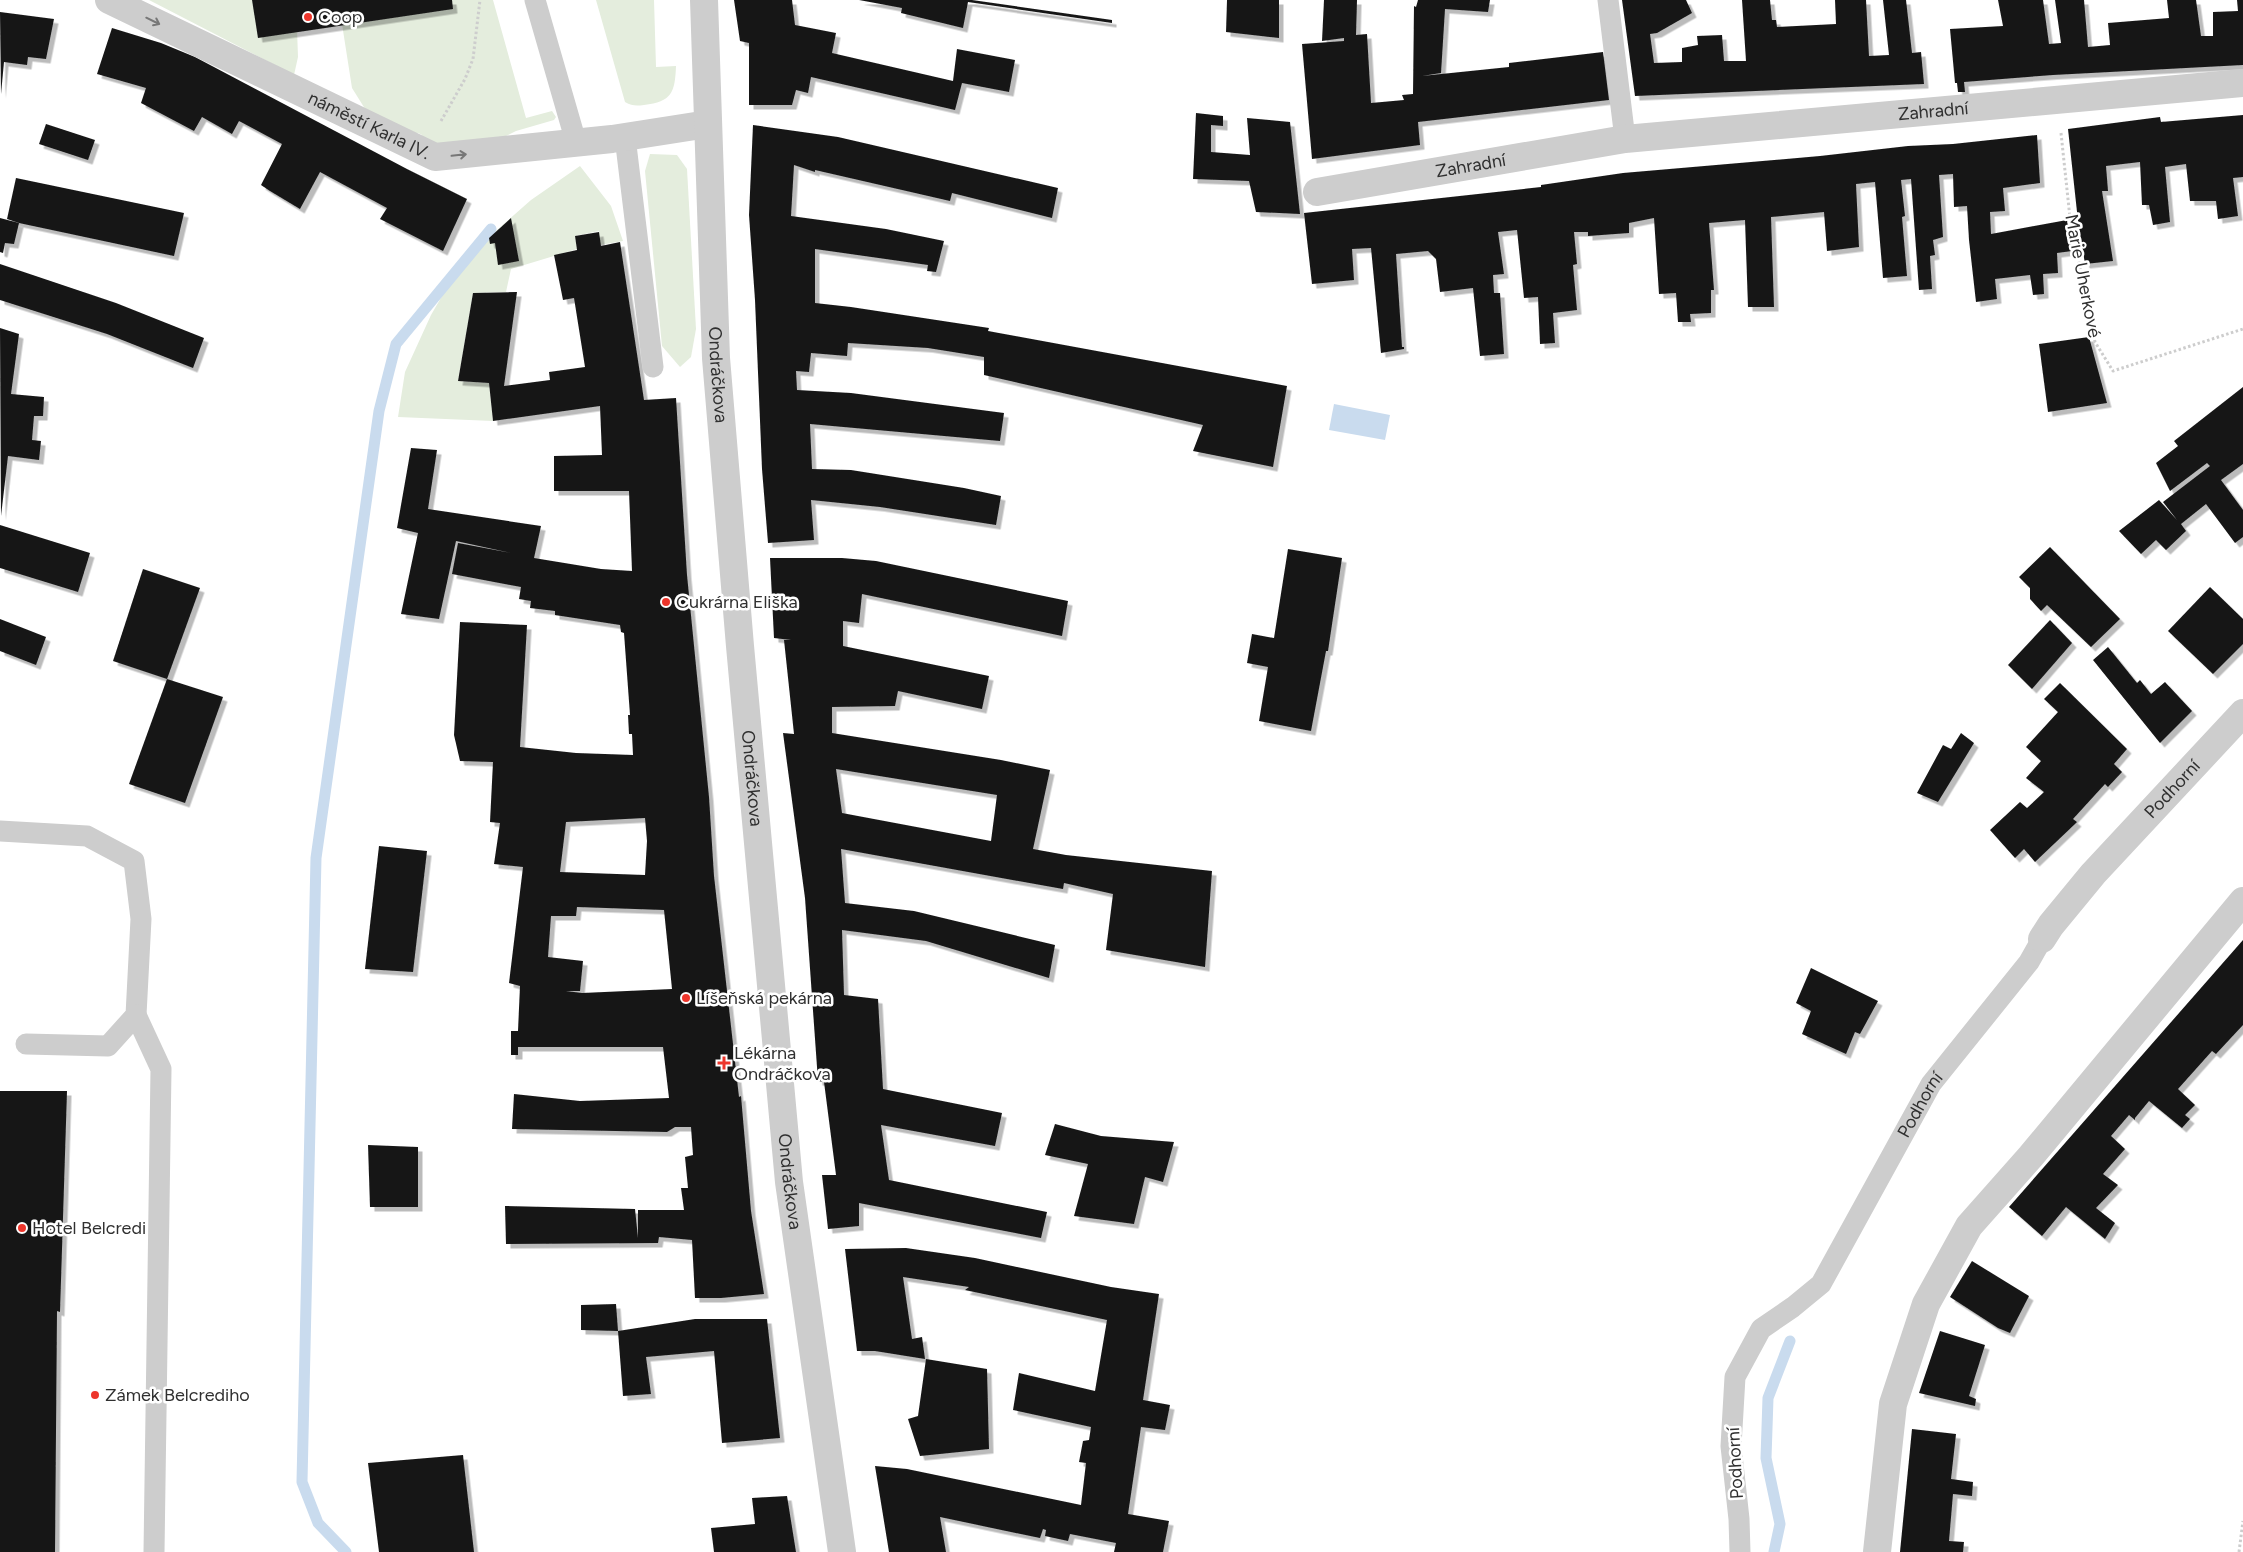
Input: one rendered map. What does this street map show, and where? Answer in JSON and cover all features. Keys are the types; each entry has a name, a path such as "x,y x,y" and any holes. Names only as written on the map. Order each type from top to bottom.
{"street":[{"name":"náměstí Karla IV.","path":"109,0 435,157 625,137 708,124"},
{"name":"Ondráčkova","path":"704,0 716,368 740,656 787,1152 842,1552"},
{"name":"Zahradní","path":"1317,192 1625,139 2243,83"},
{"name":"Podhorní","path":"2042,939 2051,925 2093,874 2243,713"},
{"path":"1877,1552 1893,1404 1926,1304 1969,1226 2031,1156 2243,901"}],"lane":[{"path":"536,0 565,143"},
{"path":"1608,0 1625,139"},
{"path":"625,137 653,367"},
{"path":"0,831 87,836 134,861 141,920 136,1015 161,1070 154,1552"},
{"name":"Podhorní","path":"1740,1552 1739,1519 1731,1446 1735,1377 1761,1329 1793,1308 1821,1284 1931,1084 2029,962 2042,939"},
{"path":"26,1044 108,1046 136,1015"}],"path":[{"path":"425,152 465,79 473,59 480,0"},
{"name":"Marie Uherkové","path":"2058,100 2070,218 2095,342 2113,371 2243,329"},
{"path":"2239,1552 2243,1521"}],"green space":[{"path":"149,0 256,0 297,29 298,57 294,75"},
{"path":"449,0 493,0 526,118 552,111 556,117 554,120 516,131 500,139 435,145 423,142 422,135 418,133 412,136 367,112 352,88 342,24"},
{"path":"596,0 654,0 656,67 676,66 675,83 666,98 653,104 636,106 625,102"},
{"path":"650,154 677,155 687,169 696,329 691,357 680,367 662,346 645,171"},
{"path":"580,166 611,206 623,241 600,245 599,231 575,236 577,249 511,269 506,292 473,293 458,381 489,383 493,421 398,417 405,372 431,315 463,260 531,200"}],"water":[{"path":"1334,404 1390,415 1385,440 1329,430"}],"building":[{"name":"Coop","path":"252,0 452,0 453,9 258,38"},
{"path":"734,0 792,0 795,25 836,33 832,53 953,81 957,49 1015,60 1009,92 962,83 955,110 811,77 808,93 796,90 792,105 749,105 749,43 740,41"},
{"path":"859,0 972,0 1112,20 1112,23 968,2 963,28 901,13 902,8"},
{"path":"1227,0 1279,0 1279,38 1226,32"},
{"path":"1324,0 1357,0 1356,35 1367,34 1371,103 1404,100 1402,95 1413,94 1414,6 1416,7 1418,0 1490,0 1488,12 1445,9 1441,73 1422,76 1509,67 1509,63 1603,52 1609,100 1418,122 1420,145 1312,159 1302,44 1344,41 1344,38 1322,41"},
{"path":"1622,0 1686,0 1692,13 1657,33 1650,34 1654,63 1682,62 1682,48 1698,45 1697,36 1722,35 1724,61 1746,61 1742,0 1770,0 1772,20 1776,20 1777,27 1836,24 1835,0 1866,0 1869,56 1889,55 1883,0 1906,0 1912,53 1921,52 1924,84 1635,96"},
{"path":"1998,0 2043,0 2049,44 2061,43 2055,0 2084,0 2088,47 2110,45 2108,23 2169,18 2167,0 2196,0 2201,36 2213,36 2213,12 2238,11 2237,0 2243,0 2243,65 2053,75 1964,82 1965,92 1958,92 1957,83 1955,83 1950,29 2003,26"},
{"path":"0,12 54,19 46,59 28,57 27,65 4,62 1,94"},
{"path":"112,28 161,43 195,57 467,199 443,251 380,219 387,208 320,172 300,209 261,185 282,144 239,121 232,134 202,117 194,131 141,103 146,88 97,74"},
{"path":"1196,113 1223,116 1223,126 1211,125 1211,152 1250,155 1247,118 1290,122 1300,214 1256,212 1249,181 1193,179"},
{"path":"2243,115 2243,177 2233,178 2238,216 2218,219 2216,201 2190,201 2186,164 2165,167 2170,222 2153,225 2149,205 2142,205 2140,162 2106,166 2108,191 2102,191 2113,261 2085,264 2078,221 2068,129 2160,117 2161,122"},
{"path":"46,124 95,140 88,160 39,144"},
{"path":"753,125 838,137 1058,188 1052,218 952,193 950,201 815,170 815,172 794,165 791,216 886,229 944,241 936,272 927,271 928,265 815,249 815,303 989,328 988,331 1287,386 1273,467 1193,451 1203,425 984,375 984,357 928,348 848,343 847,356 811,353 809,372 796,371 797,390 851,393 1004,413 1000,441 810,424 812,469 851,470 964,488 1001,496 996,525 880,507 811,500 814,540 768,543 762,469 755,300 749,215"},
{"path":"2037,135 2040,183 2003,188 2005,211 1990,212 1991,234 2067,220 2072,251 2057,253 2058,273 2043,274 2044,294 2033,295 2030,275 1995,279 1997,299 1976,302 1967,206 1954,207 1953,174 1939,175 1943,237 1933,240 1935,255 1930,256 1932,289 1919,290 1911,179 1901,180 1905,216 1902,217 1907,276 1883,278 1875,182 1856,184 1859,247 1827,251 1824,212 1771,217 1774,307 1748,307 1745,220 1709,223 1714,290 1711,290 1711,313 1690,314 1691,322 1678,322 1676,293 1659,294 1654,218 1629,223 1629,233 1588,236 1588,232 1574,232 1577,264 1573,265 1577,310 1553,313 1555,343 1540,344 1538,297 1524,298 1517,230 1498,232 1504,274 1493,275 1494,293 1500,293 1504,354 1480,356 1473,288 1440,292 1436,259 1428,251 1396,254 1402,347 1404,349 1381,353 1371,248 1352,249 1354,280 1312,284 1304,213 1541,187 1541,185 1623,173"},
{"path":"16,178 184,213 174,256 7,219"},
{"path":"0,218 19,223 14,244 5,243 3,253 0,252"},
{"path":"511,218 519,261 498,265 495,243 490,244 489,238"},
{"path":"599,232 601,246 620,242 644,400 676,398 687,575 709,797 714,876 739,1097 741,1096 751,1211 764,1294 721,1298 695,1298 692,1240 659,1237 658,1243 506,1244 505,1206 635,1209 638,1238 638,1210 684,1210 681,1188 688,1188 685,1157 693,1155 691,1127 675,1127 667,1132 512,1129 514,1094 580,1101 669,1098 663,1047 518,1047 518,1055 511,1055 511,1031 518,1031 520,986 509,983 523,867 494,864 500,823 490,822 493,762 460,761 454,735 460,622 527,625 520,747 576,753 633,755 632,734 629,734 628,715 630,715 624,633 621,632 620,625 555,615 555,611 530,608 531,601 519,599 521,587 452,574 458,543 511,553 456,541 439,619 401,614 418,533 397,528 411,448 437,450 428,509 541,526 534,558 601,569 632,571 629,491 554,491 554,456 602,455 600,406 493,421 489,383 458,381 473,293 517,292 504,386 550,380 549,372 585,367 574,298 563,300 554,255 577,250 575,236","holes":["645,818 647,841 645,875 560,872 566,822","577,907 664,910 672,989 582,993 566,991 580,991 583,961 548,957 551,916 576,916"]},
{"path":"0,264 116,303 204,338 193,368 107,334 0,300"},
{"path":"0,328 19,334 11,394 44,397 43,416 34,416 32,440 41,441 39,460 8,456 1,516"},
{"path":"2089,337 2107,403 2048,412 2039,344"},
{"path":"2243,387 2243,464 2221,480 2243,510 2243,537 2235,543 2206,504 2181,524 2186,531 2166,550 2156,540 2141,554 2119,531 2159,500 2177,520 2163,502 2210,466 2207,463 2170,491 2156,463 2178,446 2174,441"},
{"path":"0,525 90,553 78,592 0,568"},
{"path":"2050,547 2120,619 2091,647 2047,605 2041,611 2030,599 2030,588 2019,577"},
{"path":"1288,549 1342,558 1328,651 1326,651 1311,731 1259,721 1268,667 1247,663 1252,634 1274,638"},
{"path":"770,558 842,558 876,561 1068,601 1062,636 862,594 859,623 843,621 843,646 989,676 982,709 898,691 895,706 832,707 832,733 1001,760 1050,770 1033,849 1066,855 1212,871 1205,967 1106,950 1113,894 1064,883 1063,889 841,849 845,903 914,911 1055,945 1049,978 926,941 842,930 844,995 878,999 883,1089 1002,1113 995,1146 881,1125 889,1180 1047,1212 1041,1238 859,1203 859,1226 828,1229 822,1175 836,1175 824,1082 818,1081 805,898 783,733 794,734 784,640 791,640 774,638","holes":["836,769 997,795 991,841 842,813"]},
{"path":"143,569 200,588 167,679 113,661"},
{"path":"2210,587 2243,619 2243,644 2213,674 2168,631"},
{"path":"0,619 46,637 36,665 0,651"},
{"path":"2050,620 2072,643 2032,689 2008,665"},
{"path":"2108,647 2137,683 2140,680 2151,694 2165,682 2192,711 2160,743 2093,660"},
{"path":"167,679 223,697 185,803 129,784"},
{"path":"2060,683 2127,749 2114,764 2122,772 2108,787 2105,784 2073,819 2077,822 2035,862 2024,849 2015,858 1990,830 2020,802 2027,808 2044,792 2026,778 2041,761 2026,747 2058,712 2044,699"},
{"path":"1961,733 1974,743 1938,802 1917,793 1943,745 1951,749"},
{"path":"379,846 427,851 413,972 365,969"},
{"path":"2243,940 2243,1025 2216,1054 2212,1051 2178,1089 2195,1105 2185,1115 2190,1119 2182,1128 2149,1101 2135,1120 2129,1115 2111,1136 2125,1149 2103,1174 2118,1185 2096,1208 2115,1223 2105,1239 2066,1207 2042,1236 2009,1207"},
{"path":"1811,968 1878,1001 1860,1034 1855,1032 1846,1054 1802,1034 1811,1011 1796,1003"},
{"path":"0,1091 67,1091 60,1312 57,1311 55,1552 0,1552"},
{"path":"1055,1124 1101,1136 1174,1142 1163,1182 1145,1177 1134,1224 1074,1216 1088,1164 1045,1155"},
{"path":"368,1145 418,1147 418,1207 370,1207"},
{"path":"906,1248 975,1258 1111,1287 1159,1294 1143,1400 1170,1405 1165,1430 1141,1427 1128,1514 1169,1521 1163,1552 1114,1552 1116,1543 1070,1534 1068,1541 1045,1536 1046,1530 1043,1529 1040,1538 940,1517 946,1552 889,1552 875,1466 907,1469 1081,1505 1086,1463 1079,1462 1083,1441 1089,1440 1091,1427 1013,1410 1019,1373 1095,1391 1107,1320 965,1290 969,1287 903,1277 912,1339 922,1337 925,1359 875,1351 857,1351 845,1249"},
{"path":"1972,1261 2029,1296 2010,1333 1998,1328 1950,1297"},
{"path":"616,1304 618,1331 581,1330 581,1305"},
{"path":"695,1319 767,1319 780,1438 722,1443 714,1351 646,1357 651,1394 623,1396 618,1331"},
{"path":"1940,1331 1985,1345 1969,1396 1976,1399 1975,1406 1919,1393"},
{"path":"926,1359 987,1369 989,1449 920,1456 908,1419 918,1416"},
{"path":"1912,1429 1956,1434 1951,1479 1973,1482 1972,1496 1953,1494 1949,1541 1964,1542 1963,1552 1900,1552"},
{"path":"463,1455 474,1552 379,1552 368,1463"},
{"path":"787,1496 796,1552 714,1552 711,1528 755,1524 752,1498"}],"waterway":[{"path":"346,1552 318,1523 302,1482 316,858 379,411 396,344 491,229"},
{"path":"1774,1552 1780,1524 1766,1458 1768,1398 1790,1341"}],"place":[{"name":"Coop","path":"308,17"},
{"name":"Cukrárna Eliška","path":"666,602"},
{"name":"Líšeňská pekárna","path":"686,998"},
{"name":"Lékárna Ondráčkova","path":"724,1063"},
{"name":"Hotel Belcredi","path":"22,1228"},
{"name":"Zámek Belcrediho","path":"95,1395"}]}
